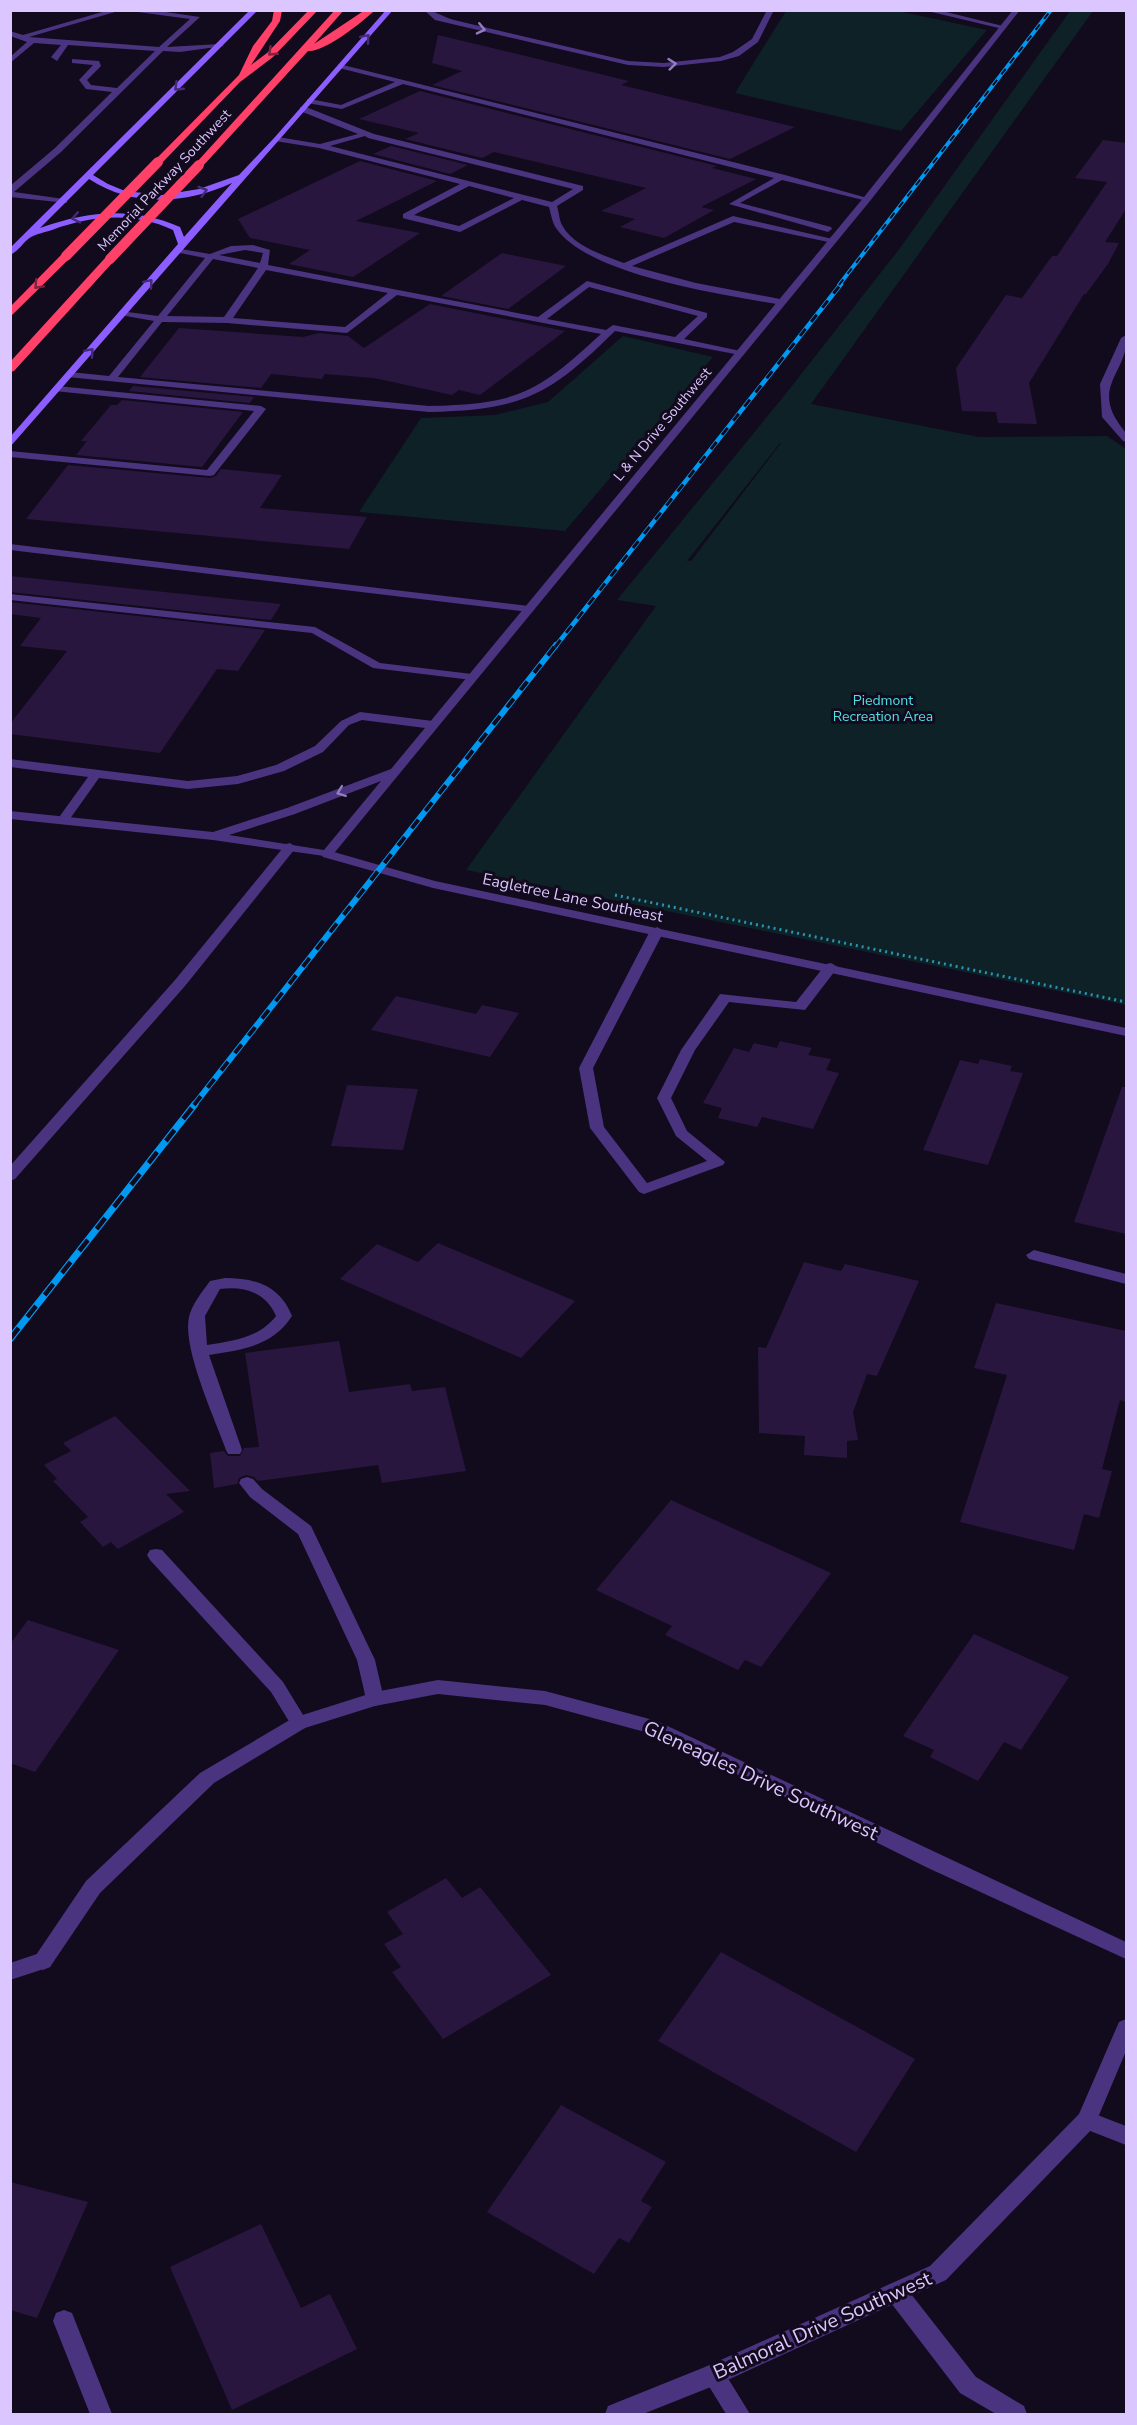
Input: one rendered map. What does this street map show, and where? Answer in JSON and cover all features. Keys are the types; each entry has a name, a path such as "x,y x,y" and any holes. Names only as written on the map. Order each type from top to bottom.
{"highway":[{"path":"237,80 257,46 276,21 278,10"},
{"name":"Memorial Parkway Southwest","path":"10,314 237,80 270,55 314,10"},
{"name":"Memorial Parkway Southwest","path":"10,369 200,165 340,10"},
{"path":"299,55 335,36 371,10"}],"main road":[{"path":"10,253 255,10"},
{"path":"10,444 390,10"},
{"path":"88,175 111,190 134,196 161,197 185,196 206,191 245,173"},
{"path":"26,236 66,220 88,215 118,215 165,222 177,229 180,248"}],"street":[{"path":"22,37 119,10"},
{"path":"10,193 196,17 126,10"},
{"path":"427,10 438,18 452,22 644,65 721,59 736,54 755,40 771,10"},
{"path":"926,10 1003,27"},
{"name":"L & N Drive Southwest","path":"327,854 867,199 1017,10"},
{"path":"10,33 32,41 161,49 207,58"},
{"path":"10,61 32,41"},
{"path":"57,59 55,57 68,42"},
{"path":"180,51 220,46"},
{"path":"75,61 96,63 97,66 83,80 89,87 119,91"},
{"path":"342,66 867,199"},
{"path":"310,101 342,106 401,82"},
{"path":"278,139 319,146 553,205 580,188 365,134 303,109"},
{"path":"319,146 365,134"},
{"path":"782,177 733,204 836,236"},
{"path":"467,184 406,216 460,229 521,197"},
{"path":"10,193 64,201"},
{"path":"553,205 559,227 576,244 611,263 714,289 782,302"},
{"path":"624,266 733,219 836,236"},
{"path":"111,378 210,257 221,249 240,247 257,248 267,252 268,257 264,267 227,320"},
{"path":"180,248 210,257 608,333"},
{"path":"540,320 587,284 704,315 677,340"},
{"path":"123,313 161,319 227,320 347,330 395,292"},
{"path":"70,375 429,409 483,407 524,397 546,386 613,328 740,352"},
{"path":"1126,338 1105,384 1107,417 1126,440"},
{"path":"10,454 210,473 261,409 57,389"},
{"path":"10,547 529,609"},
{"path":"10,597 315,630 376,666 472,677"},
{"path":"10,763 188,785 238,780 280,768 319,749 345,723 360,716 433,725"},
{"path":"213,836 291,811 396,771"},
{"path":"63,820 96,774"},
{"name":"Eagletree Lane Southeast","path":"10,815 213,836 327,854 433,884 1126,1032"},
{"path":"10,1176 180,983 290,847"},
{"path":"657,931 586,1068 597,1128 644,1189 718,1162 681,1133 664,1098 688,1050 725,997 800,1007 831,968"},
{"path":"1034,1255 1126,1279"},
{"path":"201,1351 250,1343 262,1338 279,1324 284,1316 282,1308 276,1299 258,1288 236,1281 214,1285 201,1305 196,1319 196,1339 234,1450"},
{"path":"247,1483 256,1493 305,1530 366,1660 375,1699"},
{"path":"156,1555 277,1687 299,1723"},
{"name":"Gleneagles Drive Southwest","path":"10,1972 44,1962 93,1887 207,1778 299,1723 375,1699 438,1687 545,1698 650,1726 1126,1951"},
{"name":"Balmoral Drive Southwest","path":"616,2415 713,2375 938,2273 1087,2120 1121,2056 1126,2028"},
{"path":"1087,2120 1126,2136"},
{"path":"896,2292 968,2385 1016,2415"},
{"path":"64,2321 102,2415"},
{"path":"713,2375 739,2415"}],"path":[{"path":"612,895 1126,1002"}],"green space":[{"path":"786,11 898,11 987,30 901,131 735,93"},
{"name":"Piedmont Recreation Area","path":"1070,11 1093,11 811,404 979,437 1107,436 1126,449 1126,1005 466,870 656,606 617,600 784,396 900,248","holes":["781,443 691,561 687,561"]},
{"path":"623,336 713,357 565,531 359,512 421,418 495,415 548,402"}],"building":[{"path":"438,35 629,81 621,85 795,127 730,159 432,85 462,71 432,63"},
{"path":"420,91 717,166 712,168 756,179 701,207 714,210 664,238 620,227 635,219 601,211 646,188 494,152 482,158 405,139 419,133 359,119"},
{"path":"1103,140 1126,143 1126,209 1105,242 1119,243 1108,264 1084,294 1029,383 1037,424 998,423 996,412 962,411 956,368 1006,295 1022,298 1052,256 1057,256 1107,182 1075,178"},
{"path":"391,146 468,165 450,174 373,154"},
{"path":"360,161 437,181 356,221 420,233 353,277 289,264 310,250 250,238 238,219"},
{"path":"502,253 566,266 508,309 441,296"},
{"path":"430,304 565,331 480,395 459,390 452,395 374,378 325,374 322,379 271,374 261,388 140,377 179,328 303,337 319,333 348,336 364,348"},
{"path":"133,386 254,397 250,403 129,391"},
{"path":"122,400 243,412 202,467 76,455 87,441 81,441 111,405 117,405"},
{"path":"68,465 210,478 216,476 221,469 282,475 260,508 367,517 349,549 26,519"},
{"path":"10,576 281,604 271,620 10,592"},
{"path":"10,602 265,630 238,671 217,669 160,753 10,734 10,724 67,651 20,646 41,618 10,614"},
{"path":"396,996 476,1014 482,1005 519,1013 490,1057 371,1030"},
{"path":"780,1041 812,1048 808,1055 831,1059 826,1070 839,1073 813,1129 762,1117 757,1127 718,1118 722,1108 703,1103 734,1048 749,1052 754,1043 777,1048"},
{"path":"980,1059 1012,1066 1010,1071 1023,1073 988,1165 923,1150 960,1060 978,1064"},
{"path":"347,1085 418,1089 403,1150 331,1146"},
{"path":"1122,1087 1126,1087 1126,1234 1074,1222"},
{"path":"438,1243 575,1301 521,1358 340,1279 377,1244 418,1262"},
{"path":"804,1262 841,1271 845,1264 919,1281 877,1376 867,1374 853,1412 858,1440 847,1441 847,1458 804,1455 805,1436 759,1433 758,1347 766,1348"},
{"path":"996,1303 1126,1331 1126,1402 1120,1400 1102,1469 1112,1471 1099,1518 1084,1514 1074,1550 960,1522 1007,1375 974,1368"},
{"path":"339,1341 349,1392 410,1384 412,1391 445,1387 466,1471 382,1483 378,1465 258,1481 246,1475 239,1478 237,1484 214,1488 210,1453 224,1451 228,1456 240,1456 244,1448 259,1447 245,1353"},
{"path":"115,1416 190,1491 166,1494 184,1512 118,1549 111,1542 103,1547 80,1522 88,1517 53,1481 57,1479 44,1465 71,1451 63,1443"},
{"path":"671,1500 831,1573 761,1667 745,1660 738,1670 665,1635 672,1626 596,1590"},
{"path":"28,1620 119,1650 35,1772 10,1763 10,1644"},
{"path":"974,1634 1069,1677 1021,1750 1004,1742 978,1781 930,1757 934,1750 903,1736"},
{"path":"446,1878 462,1898 480,1887 551,1975 443,2039 392,1972 401,1967 384,1944 403,1934 387,1912"},
{"path":"721,1952 915,2059 856,2152 658,2041"},
{"path":"561,2105 666,2162 641,2201 652,2207 629,2243 619,2238 594,2274 487,2212"},
{"path":"10,2182 88,2202 37,2318 10,2310"},
{"path":"261,2224 301,2308 330,2294 357,2349 232,2410 170,2267"}],"railway":[{"path":"839,285 1051,10"},
{"path":"555,647 841,284"},
{"path":"194,1105 556,645"},
{"path":"10,1339 195,1104"}]}
